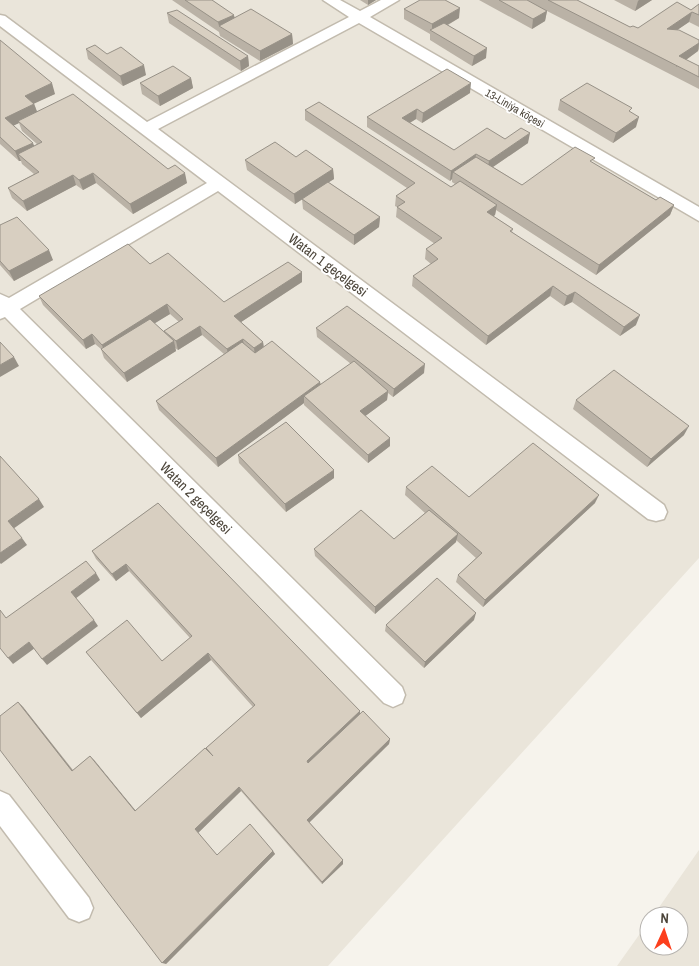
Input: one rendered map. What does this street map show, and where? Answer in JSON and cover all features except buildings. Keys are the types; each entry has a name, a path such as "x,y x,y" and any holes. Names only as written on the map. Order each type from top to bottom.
{"street":[{"name":"13-Liniýa köçesi","path":"330,0 699,215"},
{"path":"146,129 392,0"},
{"name":"Watan 1 geçelgesi","path":"0,19 656,512"},
{"path":"2,307 219,183"},
{"name":"Watan 2 geçelgesi","path":"2,307 393,695"},
{"path":"0,804 79,908"}],"shaded area":[{"path":"0,0 699,0 699,558 328,966 0,966"},
{"path":"699,850 699,966 617,966 639,935 639,956 689,956 689,906 660,906"}]}
